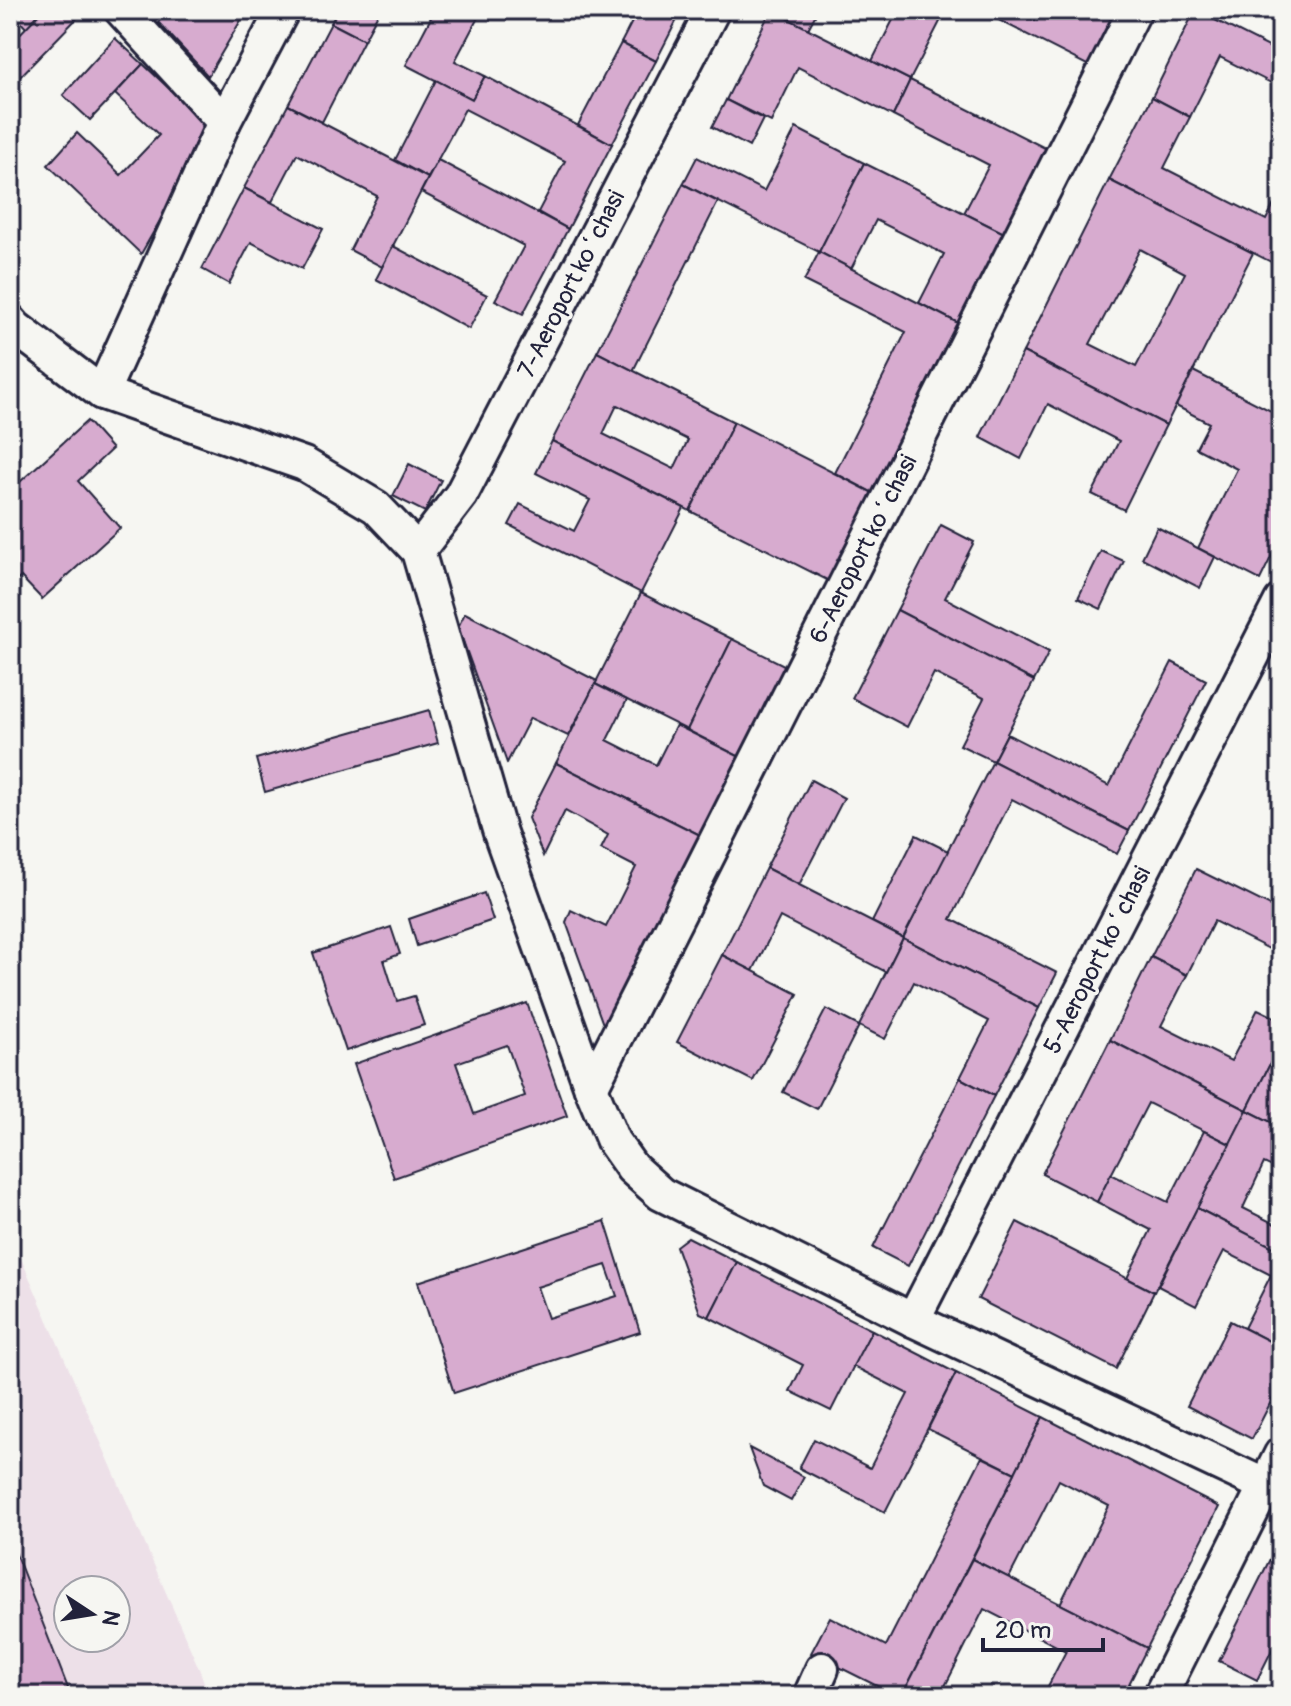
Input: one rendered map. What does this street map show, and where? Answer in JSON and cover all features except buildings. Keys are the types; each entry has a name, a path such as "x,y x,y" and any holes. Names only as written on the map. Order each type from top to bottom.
{"street":[{"path":"121,10 224,122"},
{"path":"102,393 224,122 283,10"},
{"name":"7-Aeroport koʻchasi","path":"418,551 461,495 713,10"},
{"name":"6-Aeroport koʻchasi","path":"591,1088 1135,10"},
{"path":"10,321 102,393 304,464 376,507 418,551 500,833 591,1088 613,1141 632,1168 661,1194 913,1320 1273,1489"},
{"name":"5-Aeroport koʻchasi","path":"913,1320 1281,601"},
{"path":"1160,1696 1273,1489 1281,1454"}],"shaded area":[{"path":"10,1233 200,1671 209,1696 10,1696"}]}
